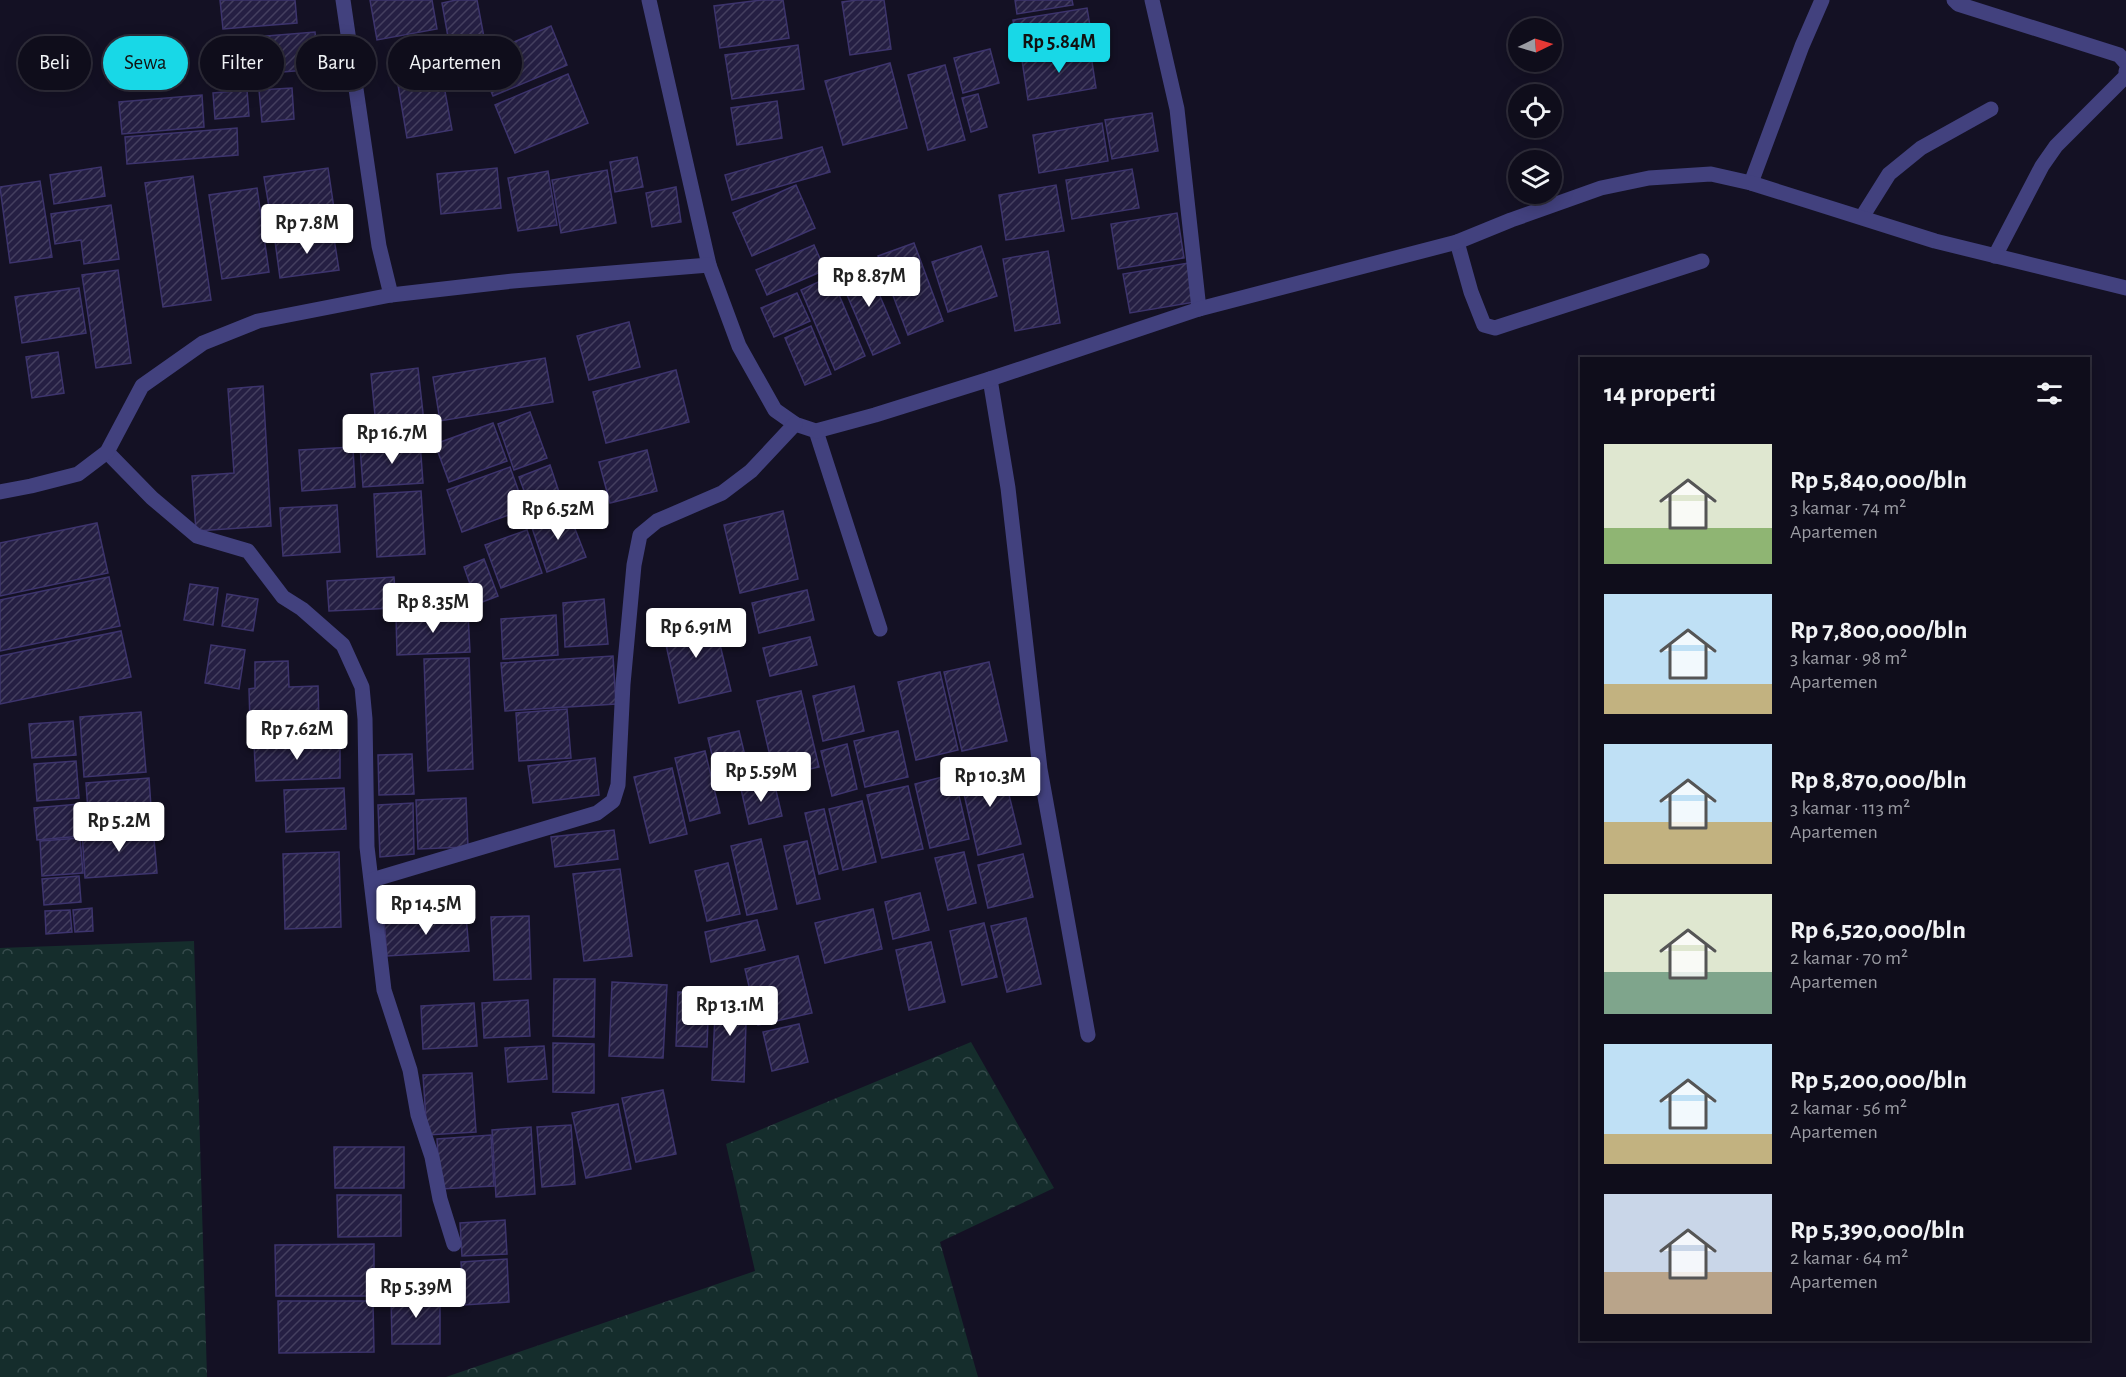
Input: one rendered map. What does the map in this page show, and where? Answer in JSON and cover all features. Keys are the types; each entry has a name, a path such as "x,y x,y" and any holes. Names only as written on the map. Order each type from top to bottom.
{"street":[{"path":"343,0 379,246 391,296"},
{"path":"649,0 709,265 740,346 775,410 795,424 816,431 990,379 1199,309 1457,242 1510,220 1601,188 1649,178 1711,174 1751,183 1935,241 2126,288"},
{"path":"1152,0 1177,109 1199,309"},
{"path":"1751,183 1802,46 1822,0"},
{"path":"1954,0 1958,4 2119,55 2126,63"},
{"path":"1995,256 2042,166 2055,146 2126,76 2126,71"},
{"path":"1862,217 1889,174 1921,148 1991,109"},
{"path":"1457,242 1471,292 1484,325 1495,328 1702,261"},
{"path":"0,492 78,474 107,452 142,386 203,344 258,321 391,296 524,280 709,265"},
{"path":"990,379 1008,488 1040,769 1088,1035"},
{"path":"372,880 597,813 613,801 618,785 623,684 633,565 640,536 657,521 722,493 751,471 795,424"},
{"path":"816,431 880,629"},
{"path":"107,452 153,498 196,536 248,551 283,597 302,609 343,645 362,687 365,719 367,846 384,990 410,1070 418,1115 432,1157 440,1199 454,1244"}],"green space":[{"path":"194,941 207,1377 0,1377 0,948"},
{"path":"971,1042 1054,1188 940,1242 978,1377 446,1377 755,1271 726,1144"}],"building":[{"path":"220,0 295,0 297,23 223,29"},
{"path":"370,0 432,0 437,29 388,36 388,38 377,40"},
{"path":"477,0 484,36 448,36 442,3"},
{"path":"761,0 783,0 789,38 720,48 714,6"},
{"path":"884,0 891,49 850,55 842,2"},
{"path":"1015,0 1072,0 1073,5 1017,14"},
{"path":"1087,8 1093,44 1019,57 1013,20"},
{"path":"551,26 567,65 522,84 522,39"},
{"path":"315,32 315,36 296,36 296,71 284,72 284,36 265,36"},
{"path":"798,45 804,89 732,99 725,55"},
{"path":"990,49 999,83 963,93 954,58"},
{"path":"1090,49 1096,88 1028,100 1022,60"},
{"path":"890,63 907,128 843,145 825,81"},
{"path":"945,65 965,140 928,150 908,75"},
{"path":"568,74 588,123 515,153 495,105"},
{"path":"292,88 294,119 262,122 259,90"},
{"path":"247,90 249,116 215,119 213,93"},
{"path":"399,90 445,90 452,130 407,138"},
{"path":"490,90 507,90 493,96"},
{"path":"978,94 987,127 971,132 962,98"},
{"path":"202,95 204,127 122,134 119,102"},
{"path":"777,101 782,138 737,145 731,108"},
{"path":"1152,113 1158,151 1112,159 1105,120"},
{"path":"1102,123 1108,161 1039,173 1033,135"},
{"path":"237,128 238,155 127,164 125,137"},
{"path":"822,147 830,172 732,200 725,175"},
{"path":"637,157 643,187 615,192 610,162"},
{"path":"101,167 105,196 54,204 50,175"},
{"path":"328,168 336,222 273,231 264,177"},
{"path":"497,168 501,208 441,214 437,174"},
{"path":"1132,169 1139,208 1072,219 1066,180"},
{"path":"607,170 616,223 561,233 552,180"},
{"path":"548,171 557,225 518,231 508,178"},
{"path":"193,176 211,300 163,307 145,183"},
{"path":"40,181 52,257 10,263 0,187"},
{"path":"796,185 815,228 752,256 733,213"},
{"path":"1056,185 1064,231 1006,240 999,195"},
{"path":"676,187 681,222 652,227 646,193"},
{"path":"257,188 269,272 222,279 209,195"},
{"path":"111,205 119,259 84,264 81,240 55,244 51,214"},
{"path":"1177,213 1184,258 1118,269 1111,224"},
{"path":"333,232 339,270 280,278 275,241"},
{"path":"914,243 943,321 908,335 878,256"},
{"path":"814,245 825,270 767,295 756,270"},
{"path":"981,246 997,296 948,312 932,262"},
{"path":"1048,251 1060,323 1015,331 1003,259"},
{"path":"865,261 900,343 873,355 838,274"},
{"path":"1188,263 1195,302 1130,313 1123,274"},
{"path":"118,270 131,363 96,368 82,275"},
{"path":"831,276 865,356 835,370 801,290"},
{"path":"79,288 86,333 22,343 15,297"},
{"path":"797,293 810,321 774,337 761,308"},
{"path":"629,322 640,367 589,380 577,336"},
{"path":"811,326 831,374 805,385 785,338"},
{"path":"58,352 64,393 32,398 26,357"},
{"path":"545,358 553,402 440,421 433,377"},
{"path":"418,368 425,431 377,436 371,374"},
{"path":"676,370 689,422 606,443 593,392"},
{"path":"263,386 271,526 196,531 192,476 234,473 228,389"},
{"path":"530,412 547,458 514,470 498,424"},
{"path":"493,423 507,461 449,482 435,444"},
{"path":"420,442 423,483 363,487 360,446"},
{"path":"353,447 355,487 302,491 299,450"},
{"path":"647,450 657,491 610,503 599,462"},
{"path":"550,465 564,507 534,518 519,477"},
{"path":"510,467 525,509 462,532 447,490"},
{"path":"421,491 425,554 377,557 374,494"},
{"path":"337,505 340,552 283,556 280,508"},
{"path":"568,511 586,557 547,572 531,525"},
{"path":"783,511 798,579 740,593 724,525"},
{"path":"97,523 108,573 0,596 0,543"},
{"path":"527,530 542,573 501,588 485,545"},
{"path":"484,559 498,596 477,604 464,567"},
{"path":"109,577 120,626 0,651 0,600"},
{"path":"394,577 396,608 329,611 327,581"},
{"path":"190,584 218,588 213,625 184,620"},
{"path":"807,590 814,620 759,633 752,603"},
{"path":"227,594 258,599 253,631 222,626"},
{"path":"604,599 608,644 565,647 563,603"},
{"path":"468,614 470,652 397,655 396,616"},
{"path":"556,615 558,655 503,659 501,619"},
{"path":"713,615 731,691 679,703 662,627"},
{"path":"121,631 131,677 0,704 0,656"},
{"path":"810,637 817,665 770,676 763,648"},
{"path":"211,645 245,650 239,689 205,683"},
{"path":"613,656 616,704 505,711 501,663"},
{"path":"469,658 473,769 428,771 424,659"},
{"path":"288,661 289,687 318,686 319,720 290,722 291,737 257,738 256,722 250,723 249,689 255,688 255,662"},
{"path":"989,662 1007,741 962,751 944,672"},
{"path":"940,672 958,750 916,760 898,682"},
{"path":"854,686 864,731 823,741 813,696"},
{"path":"801,691 819,767 775,777 757,701"},
{"path":"567,709 571,758 519,761 516,713"},
{"path":"141,712 146,772 84,777 80,717"},
{"path":"73,721 76,755 32,758 29,724"},
{"path":"739,731 747,764 716,772 708,738"},
{"path":"898,731 908,777 865,787 854,741"},
{"path":"340,742 340,778 256,781 254,744"},
{"path":"847,744 857,789 832,796 821,751"},
{"path":"705,751 720,813 690,821 675,758"},
{"path":"412,754 414,794 379,795 378,755"},
{"path":"595,758 599,795 533,803 528,766"},
{"path":"76,761 79,798 37,801 34,764"},
{"path":"1001,762 1021,844 978,855 959,772"},
{"path":"672,768 687,834 650,843 634,777"},
{"path":"954,774 969,839 930,848 915,784"},
{"path":"149,778 152,821 89,826 86,783"},
{"path":"774,782 782,816 749,824 741,789"},
{"path":"908,786 923,849 882,858 867,795"},
{"path":"344,788 346,829 286,832 284,790"},
{"path":"466,798 468,847 418,849 416,800"},
{"path":"862,801 876,862 843,870 829,809"},
{"path":"413,803 414,854 380,857 378,805"},
{"path":"79,804 82,836 37,840 34,808"},
{"path":"824,809 838,869 819,874 805,813"},
{"path":"153,828 157,873 85,878 82,833"},
{"path":"614,830 618,859 555,867 551,837"},
{"path":"80,838 83,873 42,876 40,841"},
{"path":"761,839 777,909 747,915 731,846"},
{"path":"807,841 820,899 797,904 784,846"},
{"path":"339,852 341,927 285,929 283,854"},
{"path":"964,852 976,903 948,910 935,858"},
{"path":"1023,854 1033,897 988,908 978,865"},
{"path":"728,863 740,914 707,921 695,871"},
{"path":"620,869 632,956 584,961 573,874"},
{"path":"79,876 81,902 44,905 42,879"},
{"path":"920,893 929,930 893,939 885,902"},
{"path":"92,908 93,931 75,932 73,910"},
{"path":"873,909 882,949 825,963 815,923"},
{"path":"70,910 72,932 46,934 45,911"},
{"path":"466,915 469,951 387,956 384,920"},
{"path":"529,916 531,979 494,980 491,917"},
{"path":"1026,918 1041,984 1007,992 991,926"},
{"path":"757,920 765,950 711,962 705,932"},
{"path":"984,923 997,977 962,985 950,931"},
{"path":"931,942 945,1002 909,1010 896,950"},
{"path":"798,956 812,1013 758,1025 745,969"},
{"path":"554,979 595,979 594,1037 553,1036"},
{"path":"612,982 667,985 663,1058 609,1056"},
{"path":"678,992 709,993 707,1047 676,1046"},
{"path":"716,992 747,994 744,1082 712,1080"},
{"path":"528,1000 530,1036 484,1038 482,1003"},
{"path":"474,1003 477,1046 423,1049 421,1006"},
{"path":"799,1024 808,1062 772,1071 763,1032"},
{"path":"553,1043 594,1044 594,1093 553,1092"},
{"path":"544,1046 547,1079 508,1082 505,1048"},
{"path":"472,1073 476,1132 427,1135 423,1075"},
{"path":"663,1090 676,1154 636,1162 622,1098"},
{"path":"618,1104 631,1169 586,1178 572,1113"},
{"path":"571,1125 575,1184 542,1187 537,1127"},
{"path":"531,1127 535,1194 496,1197 492,1130"},
{"path":"491,1135 494,1186 440,1189 437,1139"},
{"path":"334,1147 404,1147 404,1188 335,1188"},
{"path":"337,1195 401,1195 401,1236 338,1237"},
{"path":"505,1220 507,1254 462,1256 460,1223"},
{"path":"374,1244 374,1296 276,1296 275,1245"},
{"path":"507,1259 509,1302 464,1305 461,1262"},
{"path":"391,1295 440,1295 440,1344 392,1344"},
{"path":"278,1301 373,1301 374,1352 279,1353"}]}
